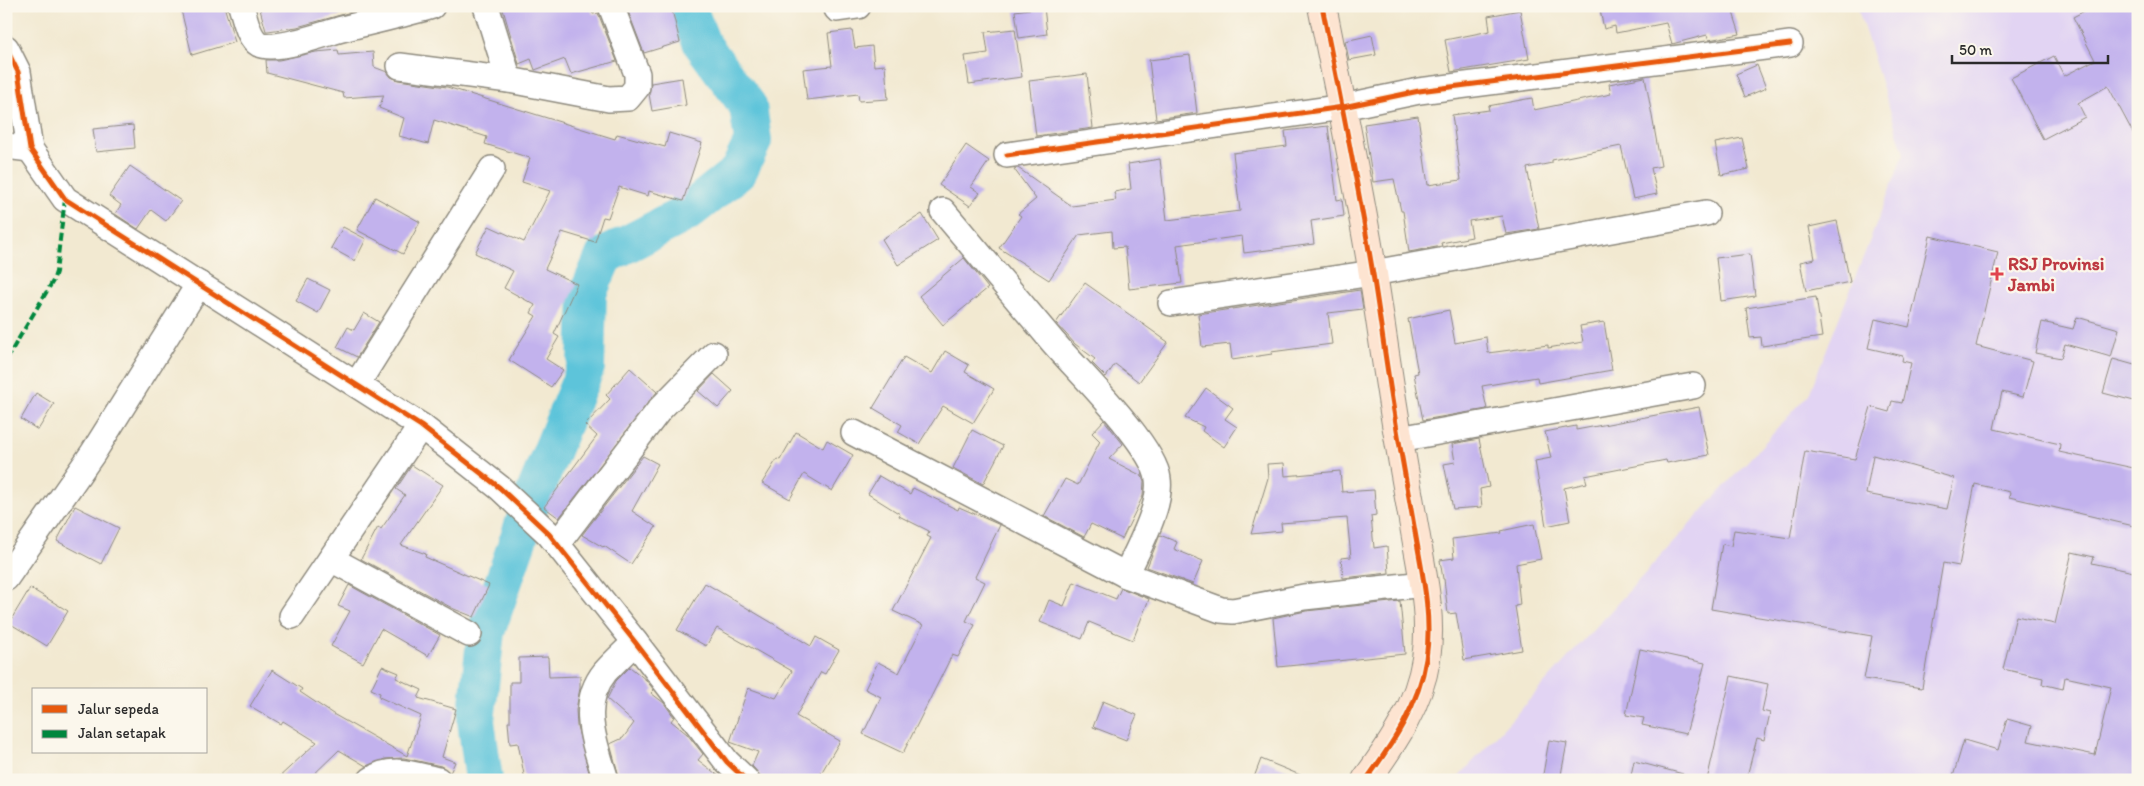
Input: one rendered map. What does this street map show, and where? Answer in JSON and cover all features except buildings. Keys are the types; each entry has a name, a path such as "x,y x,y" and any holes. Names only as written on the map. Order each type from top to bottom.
{"street":[{"path":"241,6 254,40 260,44 270,46 313,39 342,29 363,26 432,6"},
{"path":"486,6 509,80"},
{"path":"400,66 509,80 609,99 628,98 637,88 637,74 611,6"},
{"path":"1322,6 1343,107 1373,273 1424,584 1427,636 1426,658 1419,688 1407,717 1392,744 1366,780"},
{"path":"1008,155 1343,107 1419,91 1790,44"},
{"path":"6,48 18,72 18,147 65,199 421,426 500,488 553,539 727,762 746,780"},
{"path":"357,384 492,169"},
{"path":"943,211 1054,343 1139,440 1152,460 1158,479 1153,513 1126,576"},
{"path":"1171,303 1373,273 1706,213"},
{"path":"6,578 93,453 200,284"},
{"path":"553,539 660,409 714,354"},
{"path":"1399,439 1693,386"},
{"path":"292,616 421,426"},
{"path":"854,433 1126,576 1221,610 1233,611 1304,597 1424,584"},
{"path":"331,559 469,634"},
{"path":"606,780 590,727 591,700 604,673 635,642"},
{"path":"371,780 385,772 395,771 438,780"}],"shaded area":[{"name":"RSJ Provinsi Jambi","path":"1857,6 2138,6 2138,780 1456,780 1809,394 1904,154"}],"waterway":[{"path":"484,780 476,721 486,632 534,494 586,367 588,293 604,256 685,214 738,172 753,141 748,106 702,44 687,6"}],"marked path":[{"path":"6,360 53,281 56,272 65,199"}],"cycle path":[{"path":"1322,6 1367,240 1428,616 1428,645 1423,676 1411,708 1395,738 1366,780"},
{"path":"1007,155 1343,107 1419,91 1790,44"},
{"path":"6,48 18,72 30,149 65,199 421,426 500,488 549,534 727,762 746,780"}],"place":[{"name":"RSJ Provinsi Jambi","path":"1997,274"}]}
